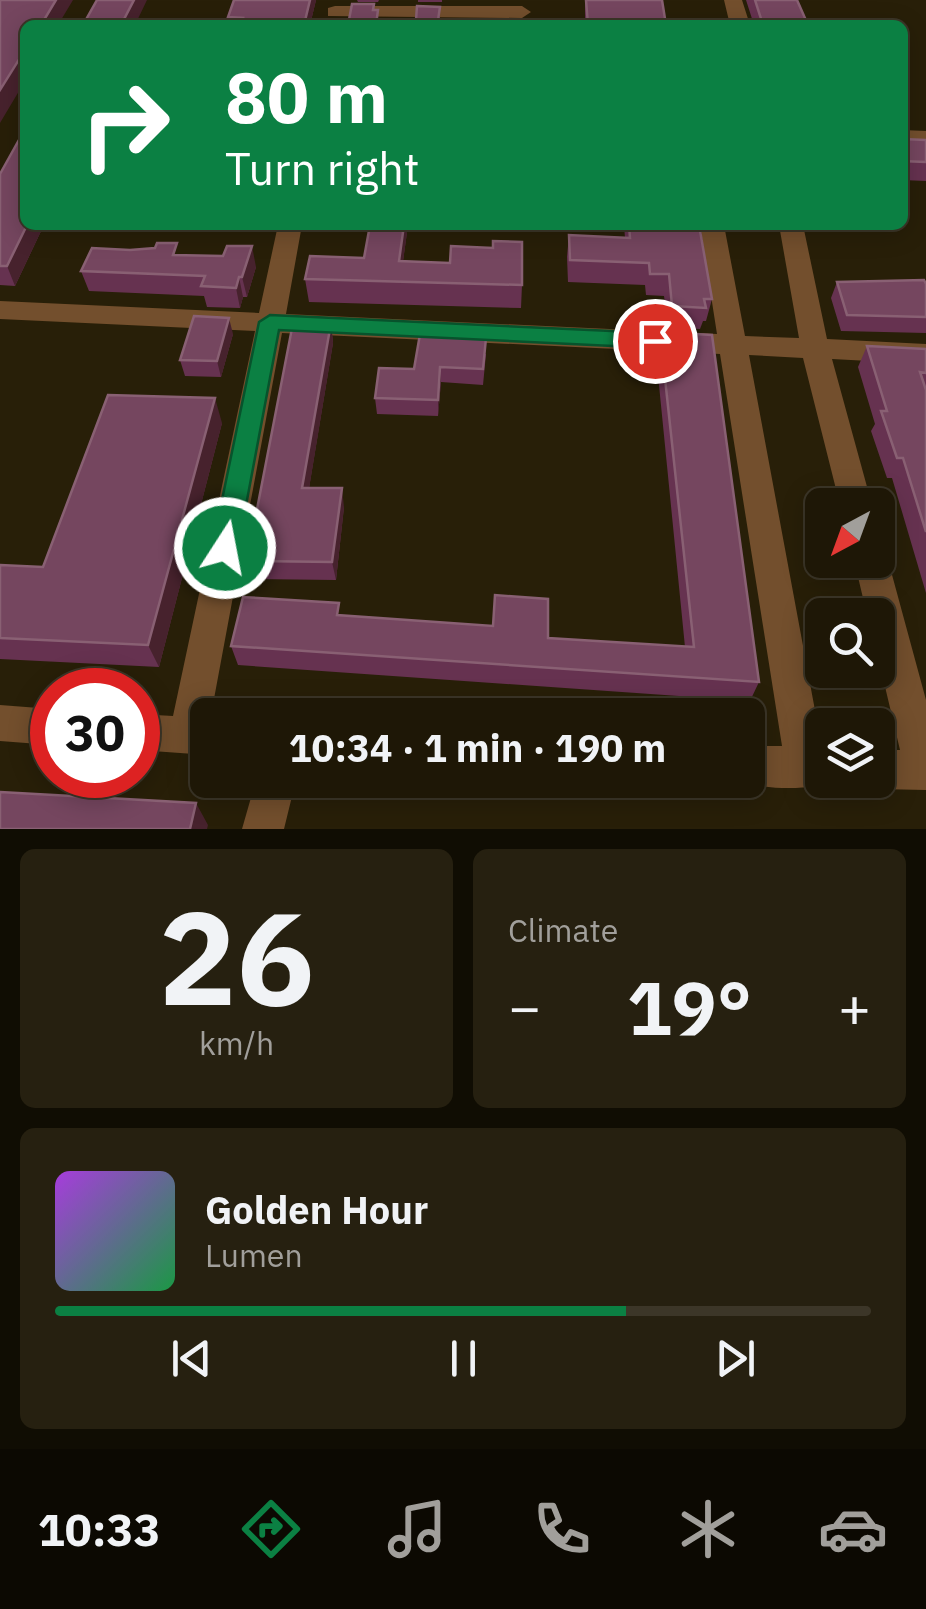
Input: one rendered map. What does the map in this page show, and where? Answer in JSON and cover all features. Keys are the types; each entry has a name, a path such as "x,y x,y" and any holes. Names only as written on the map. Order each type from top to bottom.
{"street":[{"path":"335,12 522,12"},
{"path":"205,698 289,230"},
{"path":"713,230 805,721"},
{"path":"792,230 816,348 852,488"},
{"path":"0,310 926,354"},
{"path":"875,578 926,770 895,769"},
{"path":"0,723 30,725"},
{"path":"160,734 190,736"},
{"path":"765,766 805,767"},
{"path":"263,829 271,798"}],"building":[{"path":"0,0 56,0 44,20 20,20 20,58 0,90"},
{"path":"97,0 134,0 124,20 86,20"},
{"path":"234,0 310,0 305,20 228,17"},
{"path":"586,0 662,0 665,20 588,20"},
{"path":"755,0 797,0 806,20 761,20"},
{"path":"352,4 374,4 373,10 378,10 377,20 349,20"},
{"path":"417,6 440,7 438,20 416,20"},
{"path":"20,138 20,230 25,230 7,266 0,266 0,174"},
{"path":"908,139 926,140 926,162 908,161"},
{"path":"369,230 403,230 399,261 450,263 451,246 493,248 493,241 522,242 522,285 305,279 310,256 364,258"},
{"path":"629,230 700,230 712,299 704,299 706,308 672,306 669,274 650,274 649,263 570,260 569,235 630,238"},
{"path":"157,243 177,243 173,255 223,256 227,246 252,246 236,288 201,286 205,276 81,271 92,248 130,250 155,248"},
{"path":"924,280 926,317 847,315 837,282"},
{"path":"194,316 229,318 217,361 180,360"},
{"path":"293,323 331,323 302,488 342,488 332,562 247,561"},
{"path":"660,332 712,335 759,682 231,646 243,597 339,603 337,615 493,626 495,595 548,599 548,638 694,647"},
{"path":"420,334 486,338 483,369 440,367 438,400 375,398 379,368 414,369"},
{"path":"867,346 926,349 926,373 920,372 926,390 926,532 903,458 897,458 881,411 887,411"},
{"path":"108,395 215,398 148,645 0,638 0,565 43,567"},
{"path":"0,792 30,794 30,798 196,803 190,829 0,829"}],"route":[{"path":"225,548 270,322 655,341"}]}
